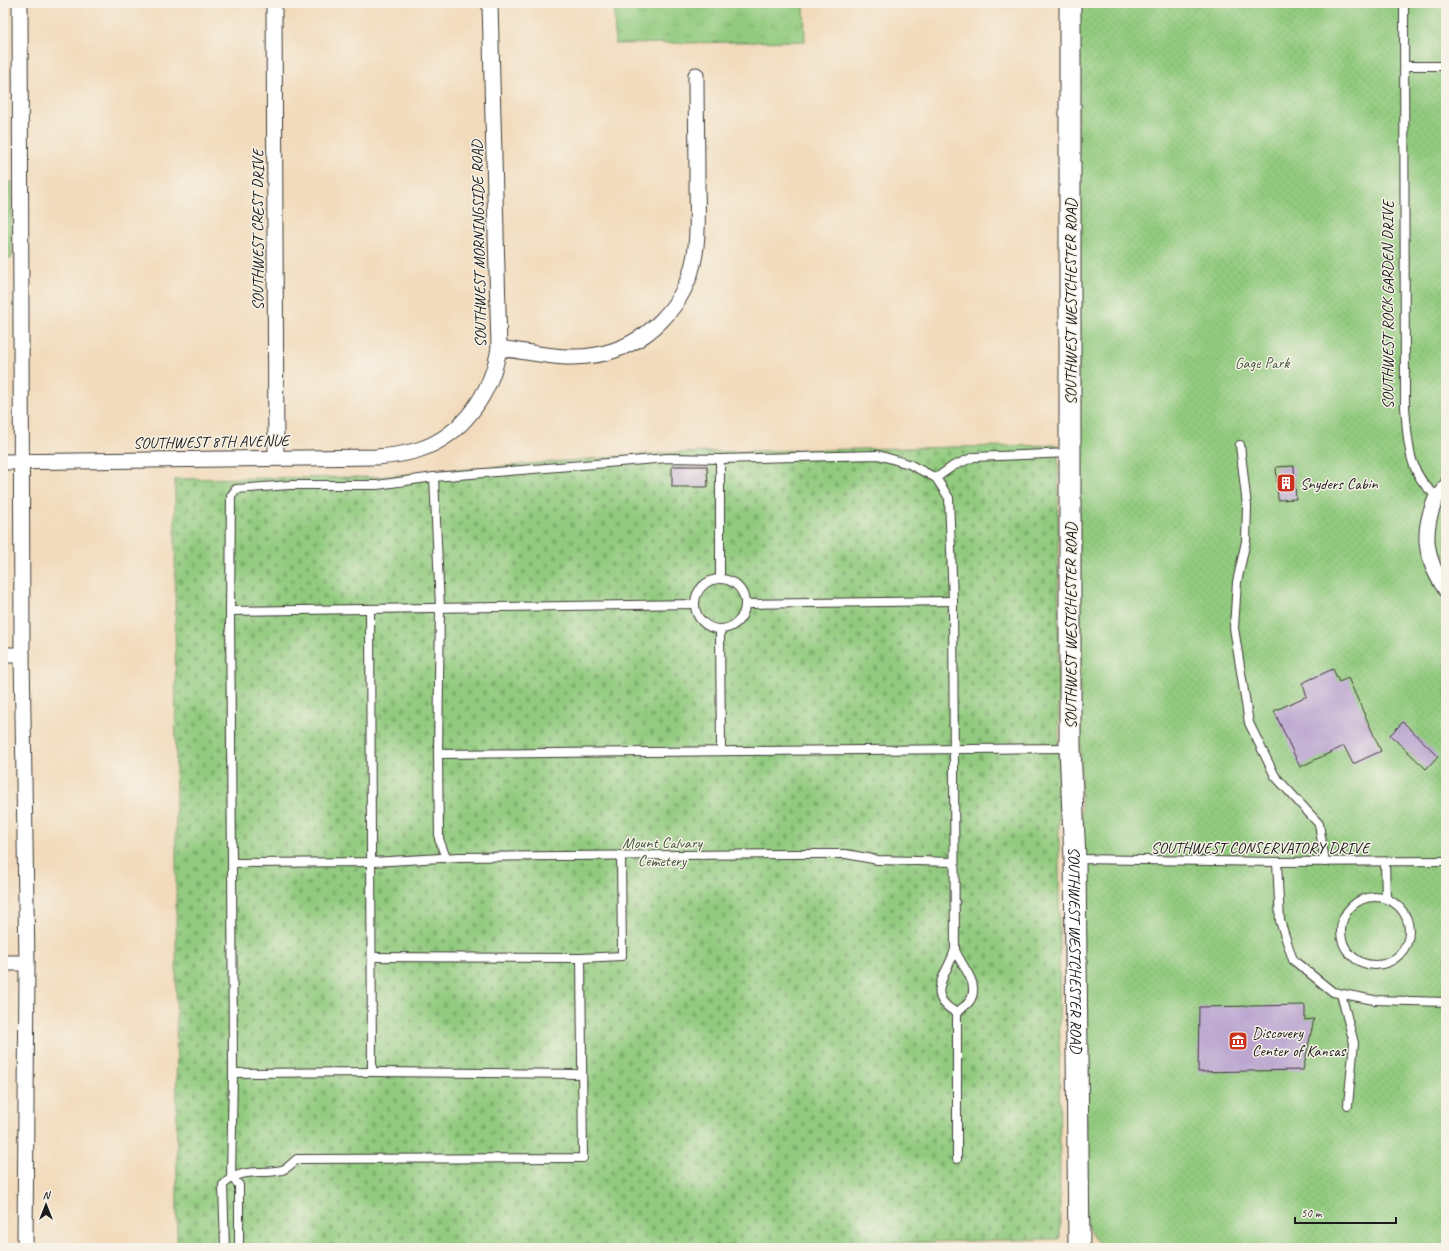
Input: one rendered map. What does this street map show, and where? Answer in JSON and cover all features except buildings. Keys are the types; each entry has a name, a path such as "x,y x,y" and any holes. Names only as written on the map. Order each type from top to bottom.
{"street":[{"path":"20,3 22,655 27,963 25,1248"},
{"name":"SOUTHWEST CREST DRIVE","path":"274,3 276,458"},
{"name":"SOUTHWEST MORNINGSIDE ROAD","path":"420,450 443,438 455,429 472,411 488,387 496,368 499,348 490,3"},
{"name":"SOUTHWEST WESTCHESTER ROAD","path":"1070,3 1070,748 1075,859 1079,1248"},
{"path":"499,348 562,356 595,355 614,351 635,342 652,330 670,310 686,286 691,270 696,243 696,74"},
{"name":"SOUTHWEST 8TH AVENUE","path":"3,462 376,457 420,450"},
{"path":"1436,496 1428,514 1426,532 1428,551 1434,570 1446,590"},
{"path":"3,655 22,655"},
{"path":"3,963 27,963"}],"lane":[{"name":"SOUTHWEST ROCK GARDEN DRIVE","path":"1404,3 1405,407 1411,460 1426,488 1436,496"},
{"path":"1404,66 1446,66"},
{"path":"1240,445 1247,506 1246,541 1237,582 1234,628 1249,723 1275,776 1319,824 1324,862"},
{"path":"936,478 953,466 974,456 1070,453"},
{"path":"239,1248 239,1185 231,1177 233,1073 230,611 231,496 236,489 290,485 377,484 434,477 668,458 720,460 878,455 909,464 936,478 950,498 953,601 954,748 955,950 953,958 941,978 939,986 942,1000 948,1008 957,1013"},
{"path":"720,460 720,579"},
{"path":"434,477 440,607 438,754 439,839 446,858"},
{"path":"1436,496 1446,480"},
{"path":"720,579 730,581 738,586 743,595 745,604 743,613 737,621 729,627 720,629 710,627 702,621 697,613 695,604 697,594 702,586 710,581 720,579"},
{"path":"745,604 953,601"},
{"path":"230,611 695,604"},
{"path":"370,610 372,1072"},
{"path":"720,629 721,750"},
{"path":"438,754 721,750 1070,748"},
{"path":"232,863 372,862 446,858 621,855 846,854 878,860 954,862"},
{"path":"372,957 581,958 622,956 621,855"},
{"name":"SOUTHWEST CONSERVATORY DRIVE","path":"1075,859 1277,862 1446,861"},
{"path":"1277,862 1280,921 1293,960 1333,992 1374,1000 1446,1002"},
{"path":"1385,862 1386,898"},
{"path":"1374,897 1386,898 1396,903 1408,920 1408,941 1403,951 1396,958 1386,963 1376,965 1364,963 1354,957 1346,948 1342,937 1341,926 1345,914 1353,905 1363,899 1374,897"},
{"path":"955,950 958,960 971,978 973,992 969,1002 957,1013 957,1158"},
{"path":"225,1248 222,1185 231,1177 257,1172 284,1170 297,1158 583,1158 581,958"},
{"path":"1341,994 1354,1043 1348,1105"},
{"path":"233,1073 372,1072 582,1074"}],"green space":[{"path":"614,3 804,3 805,41 615,44"},
{"name":"Gage Park","path":"1077,3 1446,3 1446,1246 1108,1248 1099,1243 1092,1236 1088,1227 1086,1216 1079,612"},
{"path":"3,182 12,182 12,258 3,259"},
{"name":"Mount Calvary Cemetery","path":"1058,445 1060,1239 654,1248 177,1248 175,479 375,477 660,453"}],"place":[{"name":"Snyders Cabin","path":"1286,483"},
{"name":"Discovery Center of Kansas","path":"1238,1041"}]}
